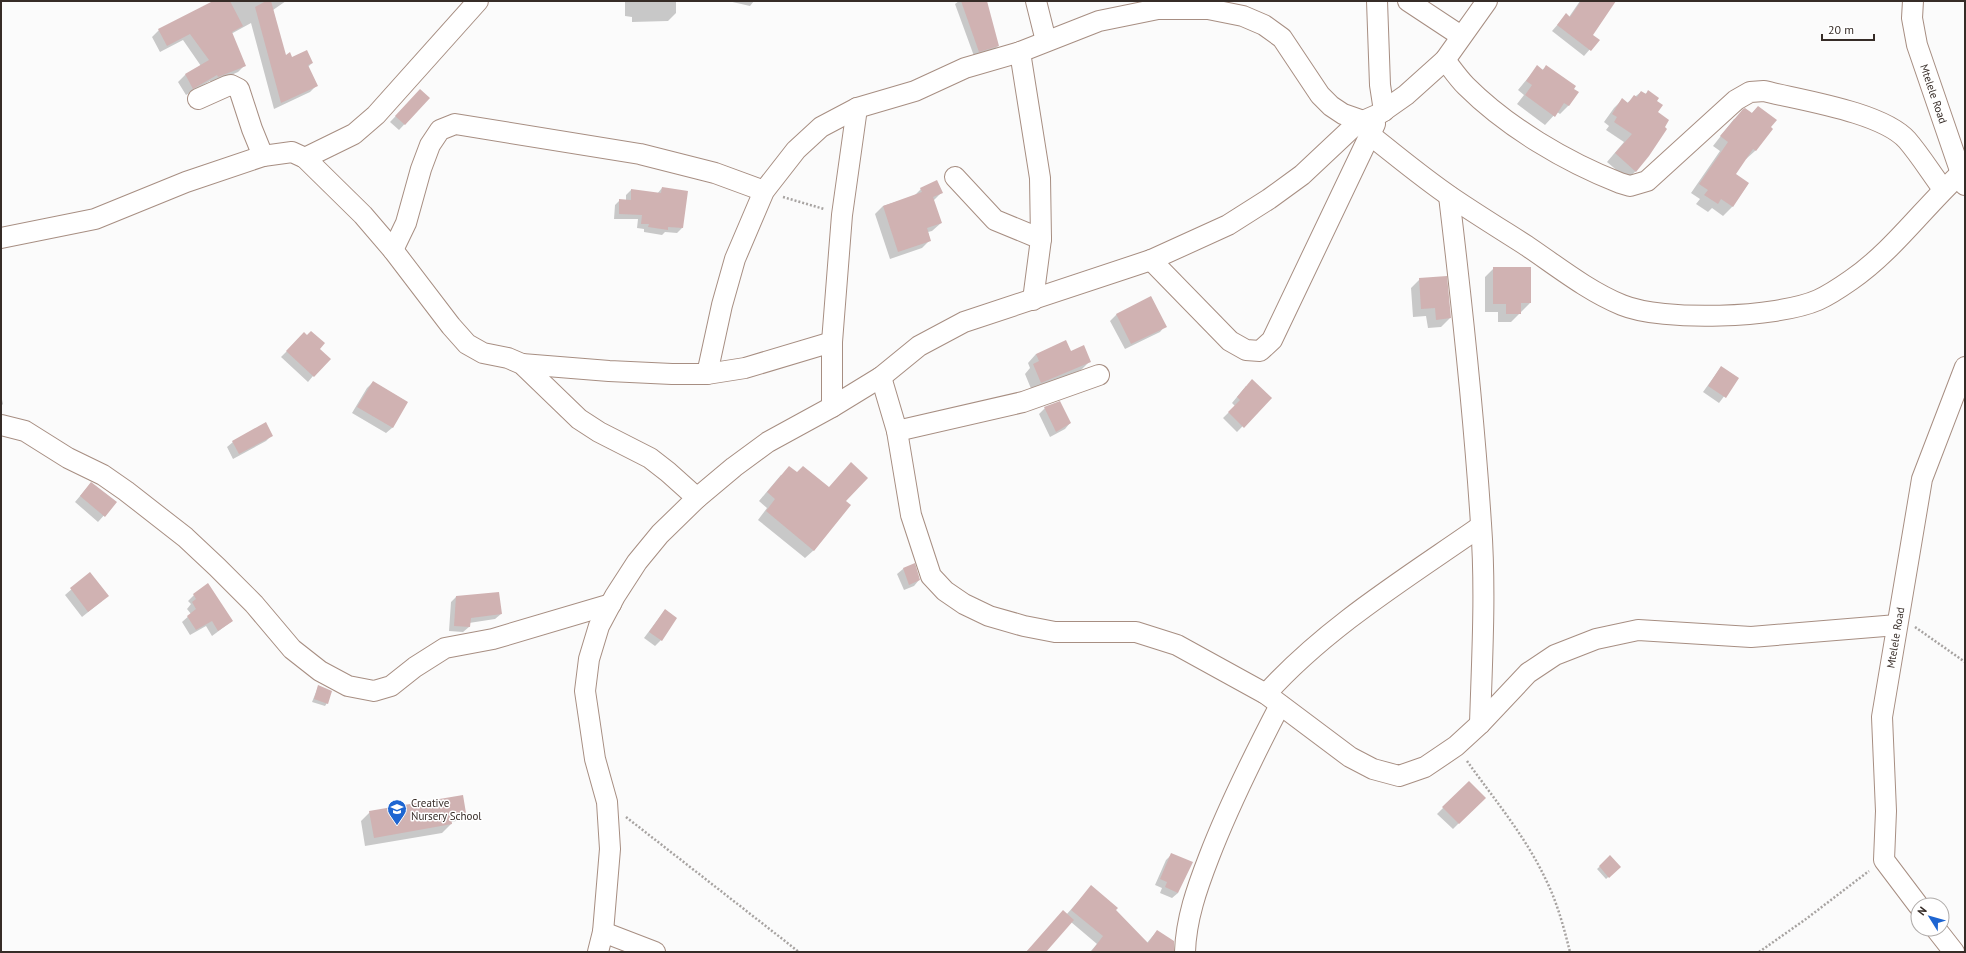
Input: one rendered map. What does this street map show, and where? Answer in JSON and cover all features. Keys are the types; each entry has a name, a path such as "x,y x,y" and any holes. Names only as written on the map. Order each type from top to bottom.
{"street":[{"path":"305,158 354,134 376,115 478,1"},
{"path":"1036,1 1046,41"},
{"path":"1151,260 1230,341 1246,350 1260,351 1272,340 1374,120 1380,85 1377,1"},
{"path":"1408,1 1461,36"},
{"path":"598,952 603,932 610,849 607,802 595,759 585,691 589,659 599,626 611,604 637,562 660,534 697,498 734,467 768,442 832,407 880,377 919,346 964,322 1151,260 1228,225 1269,199 1302,175 1351,129 1374,120 1406,95 1445,60 1487,1"},
{"name":"Mtelele Road","path":"1913,1 1912,18 1917,45 1962,168"},
{"path":"707,374 722,305 735,259 764,192 796,150 821,127 857,108 915,91 965,68 1020,52 1099,21 1158,9 1208,9 1243,16 1264,25 1282,38 1320,95 1331,106 1343,114 1374,120 1449,196 1586,286 1623,306 1654,313 1684,316 1746,314 1782,310 1818,300 1852,280 1880,255 1962,168"},
{"path":"1020,52 1040,178 1041,239 1033,300"},
{"path":"1445,60 1465,85 1484,103 1517,128 1558,153 1620,183 1630,186 1647,181 1736,100 1750,92 1764,91 1848,111 1894,129 1906,140 1943,189"},
{"path":"198,99 231,85 239,89 252,129 263,156"},
{"path":"832,407 832,342 842,215 857,108"},
{"path":"393,250 406,222 421,169 430,145 440,130 455,124 640,154 715,173 764,192"},
{"path":"1,238 94,219 186,182 263,156 292,152 305,158 340,191 393,250 451,326 467,344 483,353 508,358 522,364 609,371 707,374 745,368 832,342"},
{"path":"956,177 995,220 1041,239"},
{"path":"1449,196 1464,323 1481,526 1483,607 1480,724"},
{"path":"522,364 579,419 599,432 650,458 697,498"},
{"name":"Mtelele Road","path":"1884,860 1886,811 1882,717 1922,479 1965,367"},
{"path":"897,431 1023,402 1099,375"},
{"path":"880,377 897,431 911,515 931,576 945,591 964,604 989,616 1024,626 1056,632 1136,632 1177,645 1273,700 1350,757 1373,770 1399,776 1425,768 1456,746 1480,724 1528,673 1555,655 1596,639 1638,630 1751,637 1898,620"},
{"path":"1,425 25,431 68,458 103,476 126,491 185,537 212,562 254,604 292,649 320,671 348,686 374,691 391,686 415,667 445,648 493,639 611,604"},
{"path":"1185,952 1190,914 1202,876 1218,832 1287,670 1306,652 1381,595 1481,526"},
{"path":"1884,860 1912,897"},
{"path":"603,932 655,952"},
{"path":"1942,937 1954,952"}],"path":[{"path":"764,192 842,215"},
{"path":"1898,620 1965,662"},
{"path":"1456,746 1527,845 1547,880 1562,922 1570,952"},
{"path":"607,802 799,952"},
{"path":"1759,952 1806,919 1884,860"}],"building":[{"path":"213,1 230,1 243,26 232,32 246,66 218,77 217,75 193,89 185,74 209,60 190,34 167,46 158,29"},
{"path":"266,1 271,1 286,55 290,52 292,57 307,50 313,63 308,65 318,86 281,103 255,7"},
{"path":"961,1 987,1 999,46 979,52"},
{"path":"1581,1 1616,1 1593,35 1600,40 1591,51 1557,25 1566,13 1570,17"},
{"path":"1537,65 1543,70 1546,65 1576,86 1574,89 1579,92 1569,106 1564,103 1555,117 1525,95 1532,85 1526,81"},
{"path":"420,89 430,98 405,125 395,116"},
{"path":"1648,90 1659,98 1657,101 1663,105 1658,112 1669,120 1665,127 1667,129 1636,172 1615,153 1632,134 1614,122 1617,117 1612,114 1622,98 1628,103 1634,95 1637,97 1641,91 1646,94"},
{"path":"1758,106 1777,120 1771,127 1773,129 1756,151 1753,149 1736,174 1749,183 1733,207 1721,199 1718,204 1704,195 1708,190 1699,184 1728,142 1720,136 1743,109 1745,108 1752,113"},
{"path":"937,180 943,193 933,197 942,223 927,228 931,241 898,252 883,206 922,192 920,188"},
{"path":"662,187 688,191 683,228 668,227 668,230 648,227 649,224 641,224 642,215 619,214 619,199 631,200 631,189 661,193"},
{"path":"1493,267 1531,267 1531,303 1521,303 1521,314 1506,314 1506,304 1493,304"},
{"path":"1447,276 1451,318 1436,320 1435,308 1421,309 1419,278"},
{"path":"1151,296 1167,327 1131,344 1116,314"},
{"path":"311,331 325,343 320,349 331,359 314,377 286,351 304,332 307,335"},
{"path":"1066,340 1071,351 1084,345 1091,362 1041,383 1033,364 1039,361 1036,354"},
{"path":"1721,366 1739,378 1726,398 1708,386"},
{"path":"1252,379 1272,398 1244,428 1228,412 1240,400 1237,397"},
{"path":"373,381 408,402 393,428 357,407"},
{"path":"1060,401 1071,423 1056,432 1044,407"},
{"path":"266,422 273,436 239,454 232,441"},
{"path":"851,462 868,478 846,501 851,505 814,551 766,511 775,499 767,492 789,466 797,472 803,466 829,487"},
{"path":"91,482 117,502 105,517 80,496"},
{"path":"915,563 920,580 909,585 903,568"},
{"path":"90,572 109,596 88,612 70,588"},
{"path":"208,583 233,621 218,631 212,621 196,630 187,616 196,609 192,602 196,599 193,594"},
{"path":"499,592 502,614 471,618 470,627 454,626 456,596"},
{"path":"665,609 677,618 662,641 649,632"},
{"path":"318,685 332,691 328,704 314,699"},
{"path":"1469,781 1486,798 1459,824 1442,807"},
{"name":"Creative Nursery School","path":"463,795 466,813 451,816 452,824 374,838 369,811"},
{"path":"1171,853 1193,862 1178,893 1165,887 1167,882 1160,879"},
{"path":"1610,855 1621,867 1609,878 1599,866"},
{"path":"1091,885 1118,908 1116,910 1148,943 1157,930 1174,941 1174,952 1091,952 1103,936 1071,910"},
{"path":"1063,910 1074,920 1046,952 1026,952"}],"place":[{"name":"Creative Nursery School","path":"397,826"}]}
